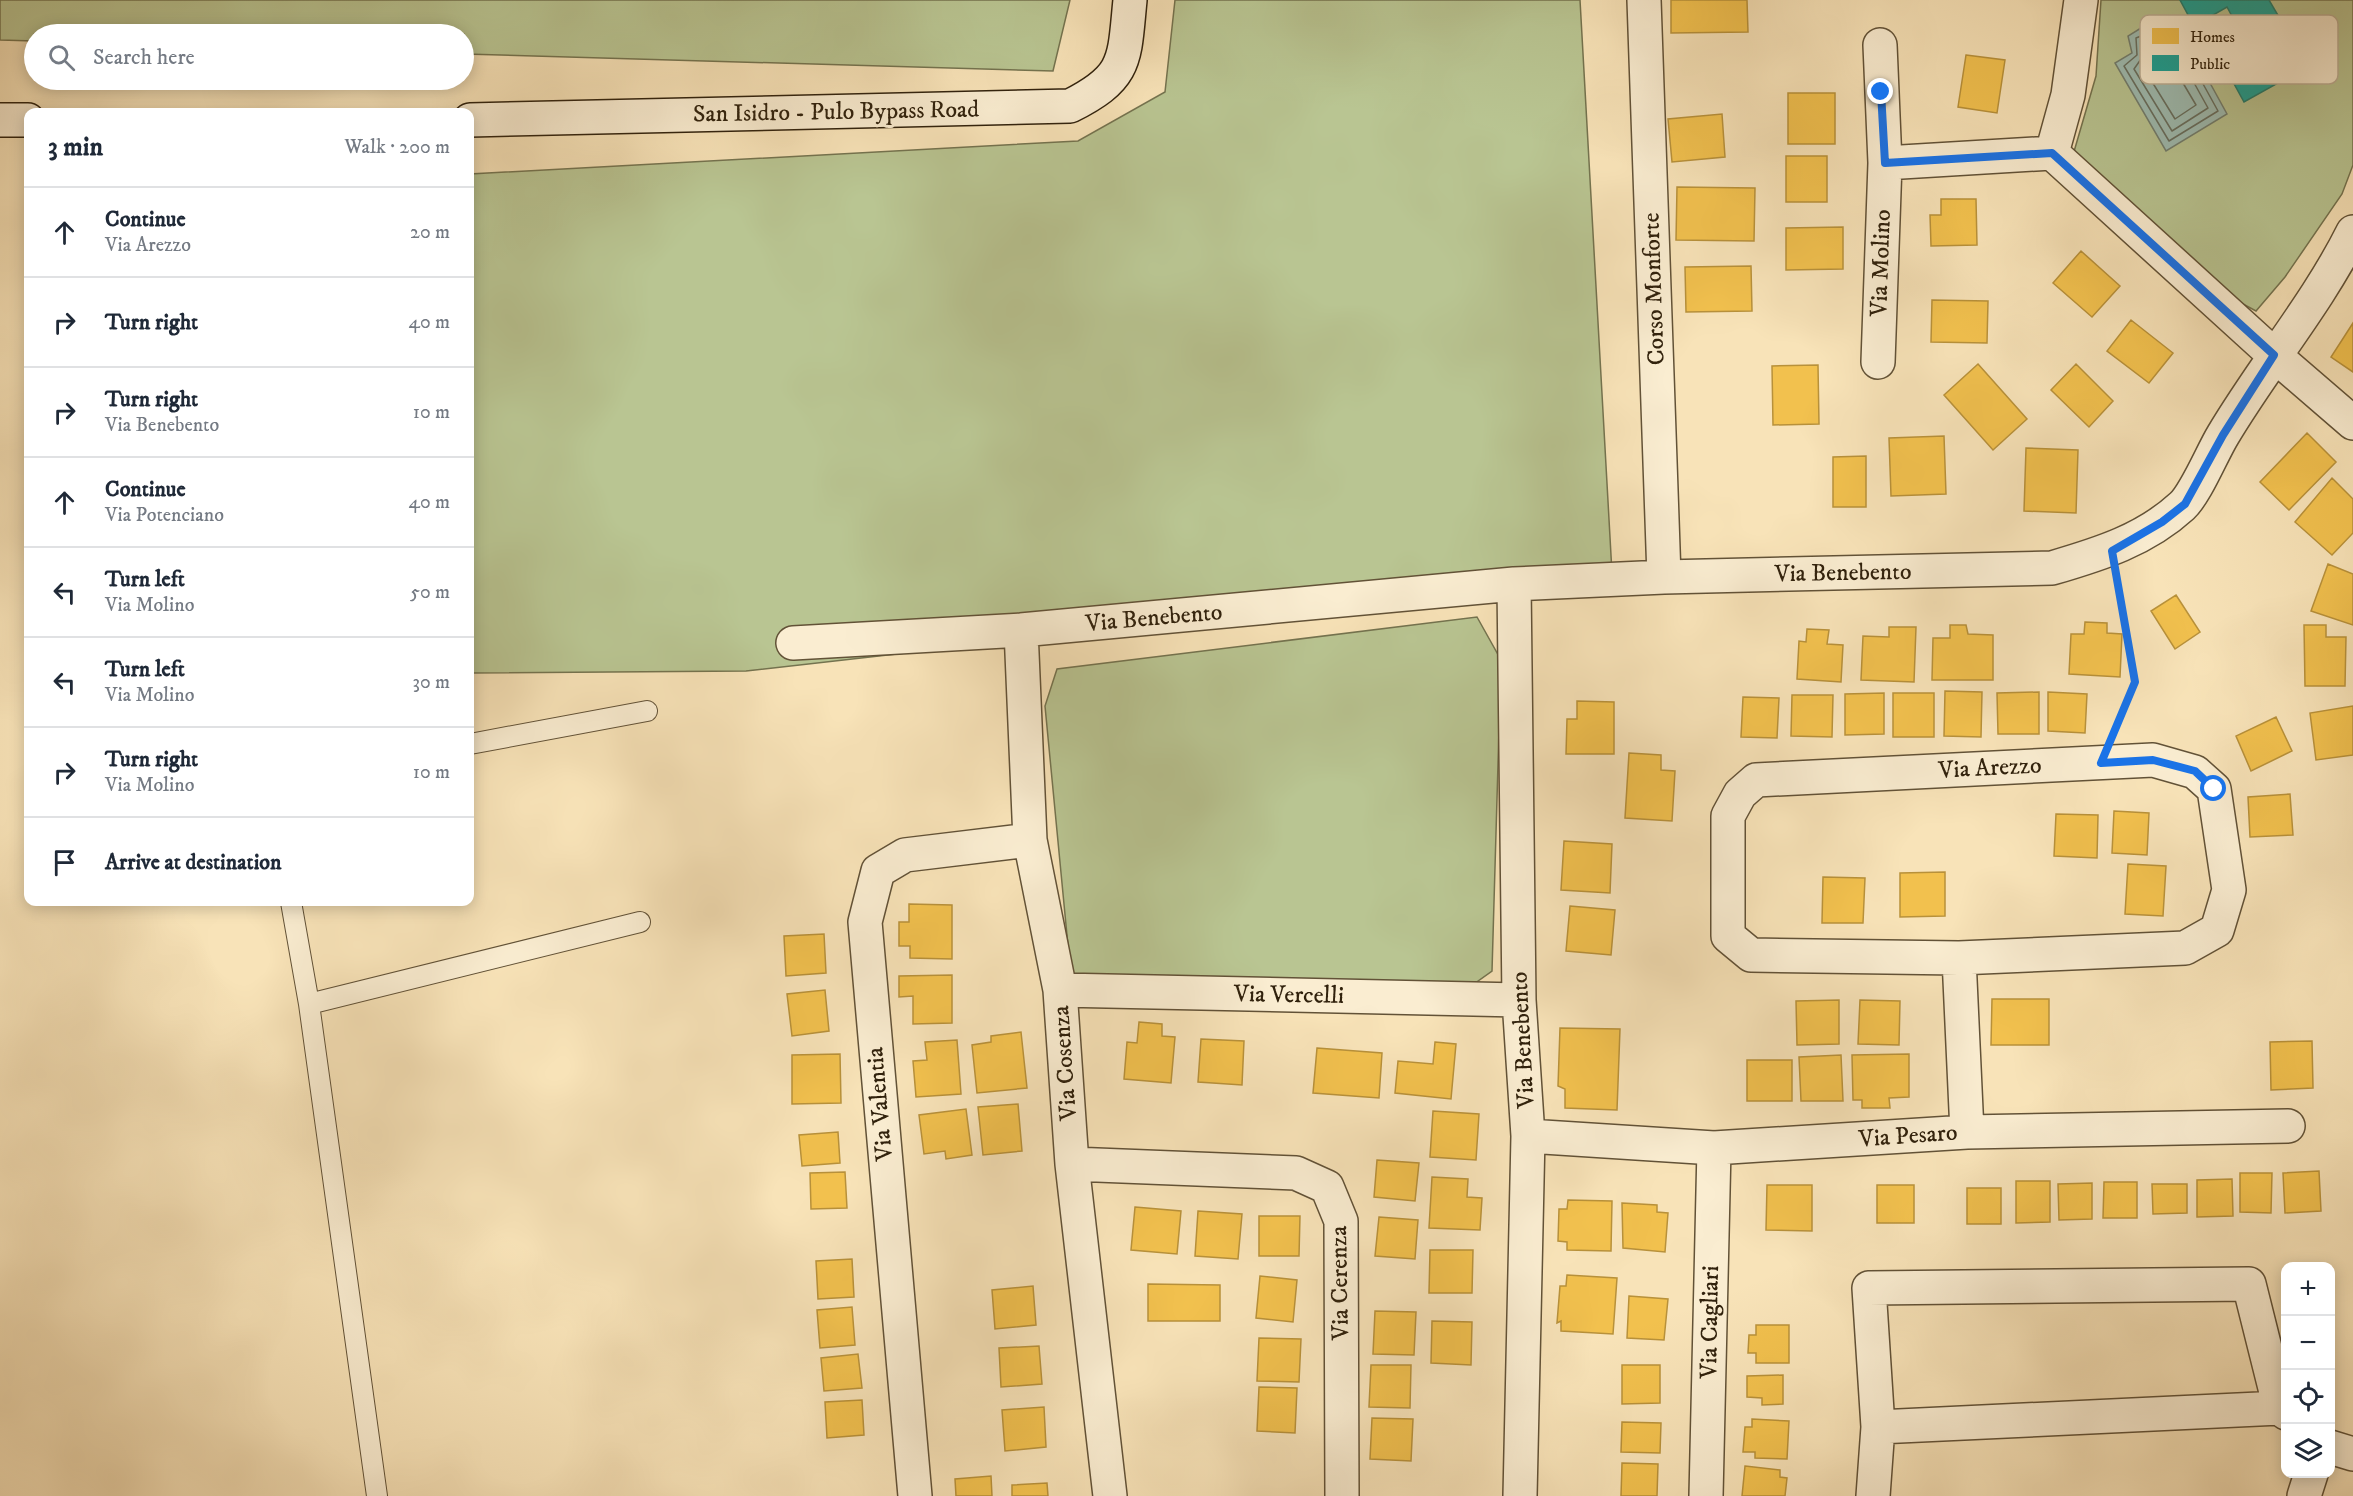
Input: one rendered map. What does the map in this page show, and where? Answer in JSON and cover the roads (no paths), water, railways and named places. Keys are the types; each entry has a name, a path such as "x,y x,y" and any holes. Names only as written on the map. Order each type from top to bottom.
{"street":[{"name":"San Isidro - Pulo Bypass Road","path":"474,120 1070,106 1112,80 1124,59 1130,0"},
{"name":"Corso Monforte","path":"1644,0 1664,577"},
{"path":"2052,153 2068,95 2081,0"},
{"name":"Via Molino","path":"1878,362 1885,163 1880,45"},
{"path":"0,120 24,120"},
{"path":"1885,163 2052,153 2274,355 2353,423"},
{"name":"Via Benebento","path":"793,643 1021,630 1514,584 1664,577 2052,568 2112,551 2162,522 2185,504 2223,435 2274,355 2335,268 2353,232"},
{"name":"Via Benebento","path":"1514,584 1519,1000 1528,1136 1520,1496"},
{"name":"Via Cosenza","path":"1021,630 1030,840 1060,990 1072,1164 1110,1496"},
{"name":"Via Arezzo","path":"2153,760 2195,771 2214,789 2229,890 2217,930 2185,948 1959,958 1751,954 1728,936 1728,816 1740,795 1756,780 2153,760"},
{"name":"Via Valentia","path":"915,1496 865,922 878,871 905,855 1030,840"},
{"path":"1959,958 1967,1132"},
{"name":"Via Vercelli","path":"1060,990 1519,1000"},
{"name":"Via Pesaro","path":"1528,1136 1714,1148 1967,1132 2288,1126"},
{"name":"Via Cagliari","path":"1706,1496 1714,1148"},
{"name":"Via Cerenza","path":"1072,1164 1296,1173 1327,1187 1341,1221 1342,1496"},
{"path":"1873,1496 1878,1427 1869,1288 2249,1284 2281,1403"},
{"path":"1878,1427 2281,1410"},
{"path":"2335,1448 2353,1454"},
{"path":"2304,1496 2309,1478"}],"lane":[{"path":"474,743 647,711"},
{"path":"292,906 309,1004 377,1496"},
{"path":"309,1004 640,921"}],"water":[{"path":"2140,29 2140,84 2211,84 2227,114 2166,151 2115,63 2132,53 2128,36"}]}
